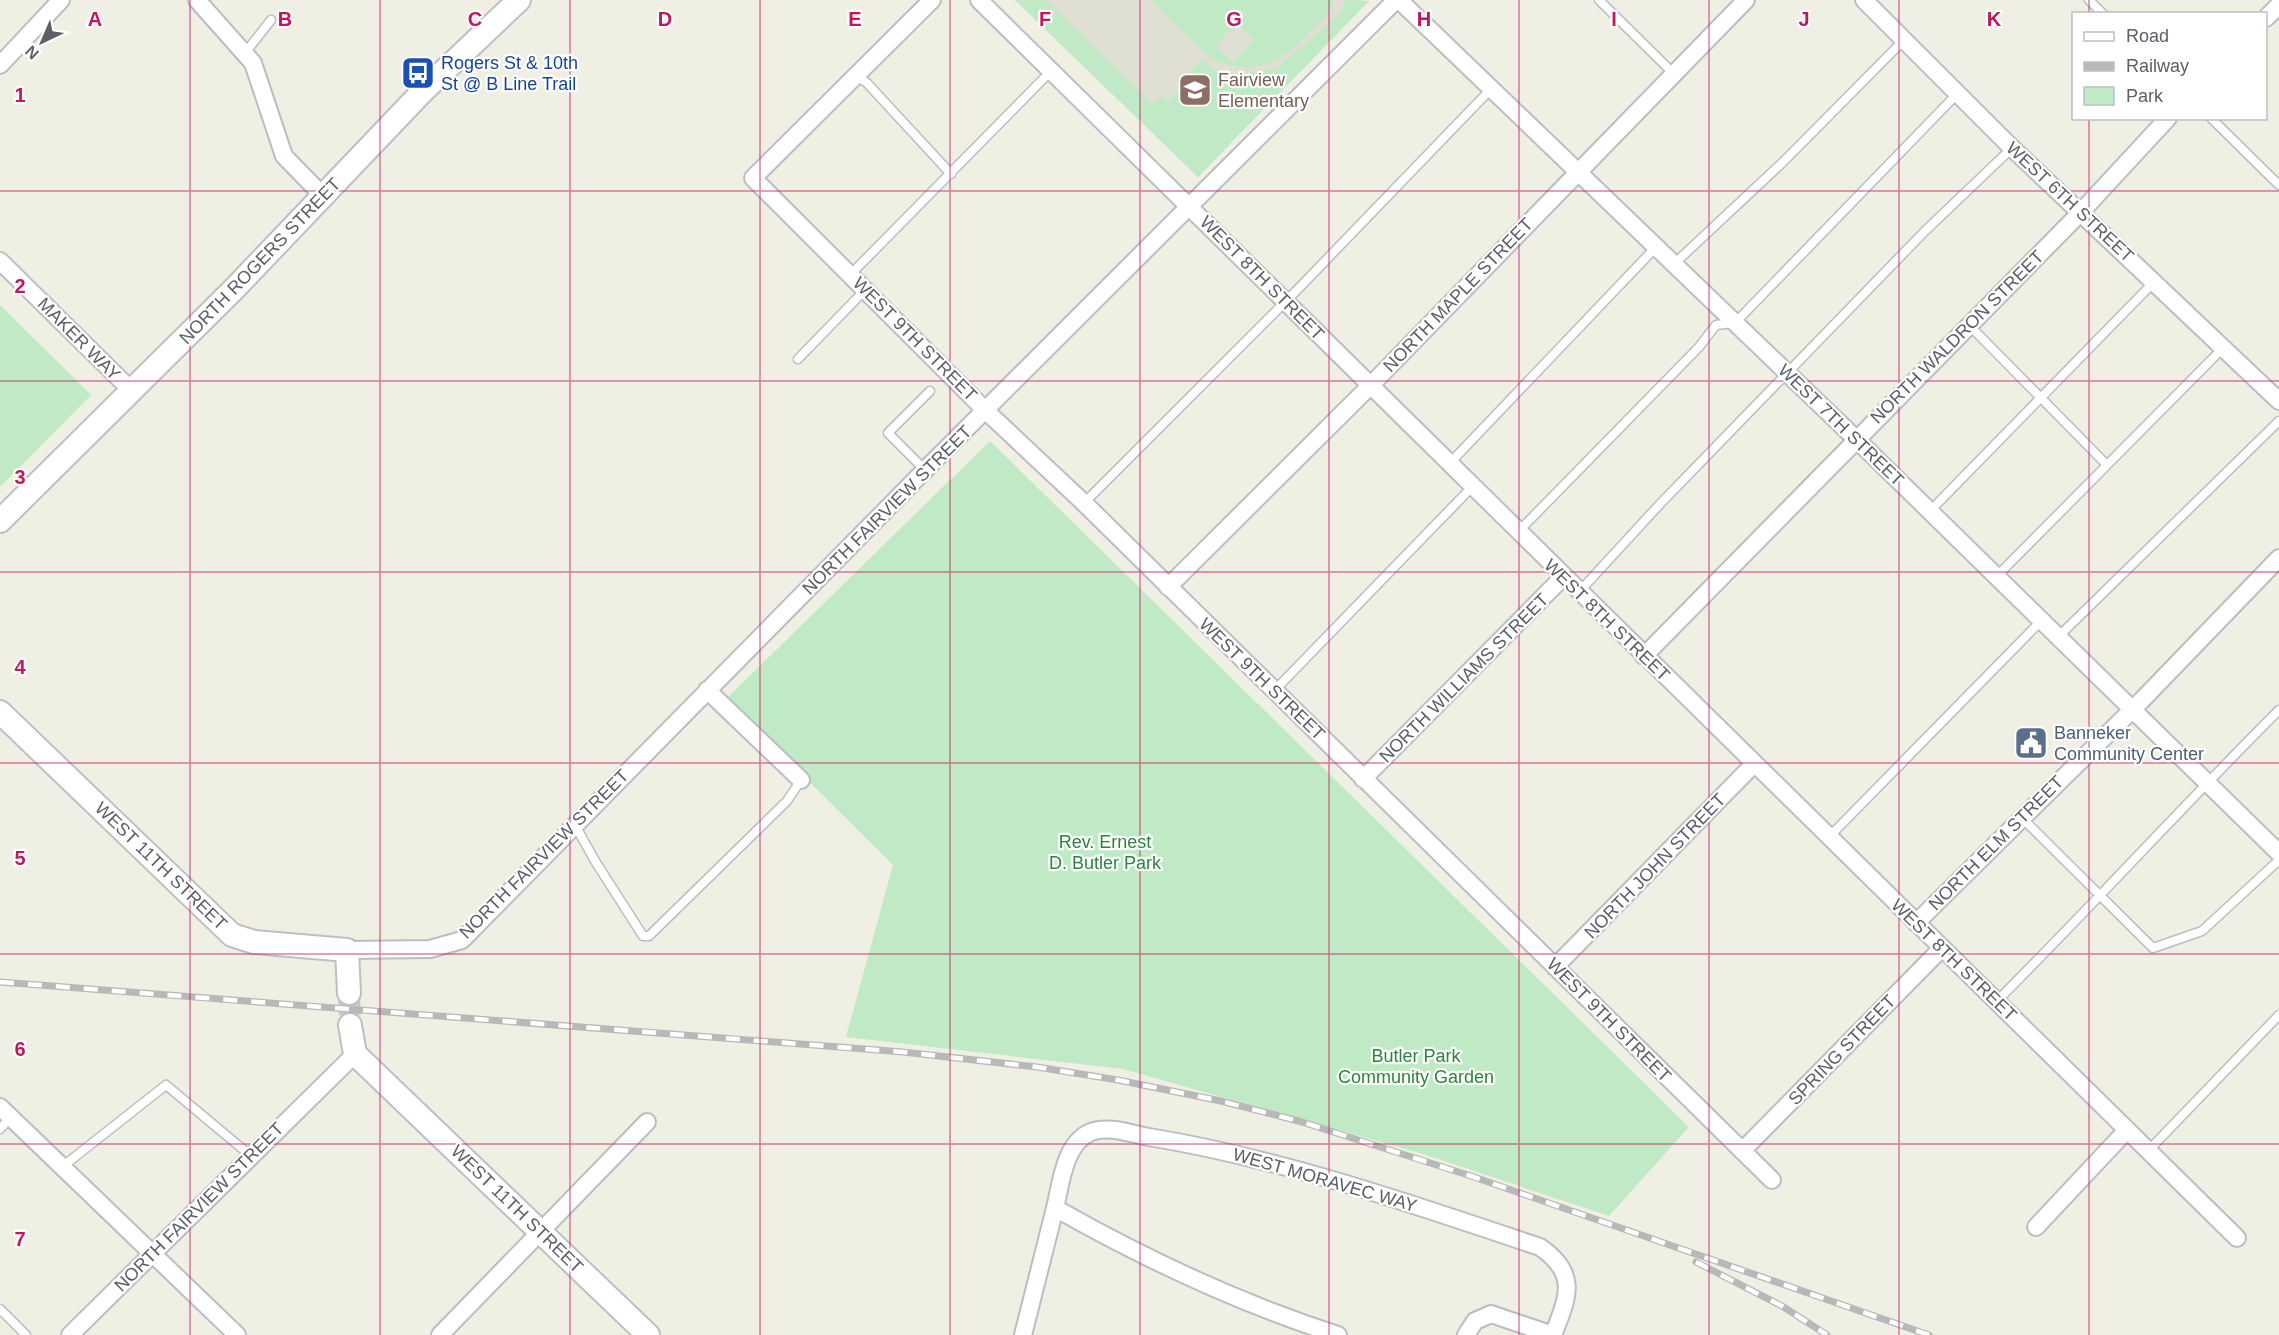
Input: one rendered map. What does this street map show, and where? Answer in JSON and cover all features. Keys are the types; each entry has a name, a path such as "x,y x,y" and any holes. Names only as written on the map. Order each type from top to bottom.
{"street":[{"path":"0,64 61,0"},
{"path":"197,0 245,53 258,74 284,156 324,197"},
{"name":"NORTH ROGERS STREET","path":"0,521 324,197 424,90 519,0"},
{"path":"856,75 932,0"},
{"name":"WEST 8TH STREET","path":"980,0 1517,532 2237,1238"},
{"name":"WEST 7TH STREET","path":"1397,0 1856,439 2278,852"},
{"name":"NORTH FAIRVIEW STREET","path":"347,950 430,949 462,940 925,470 1397,0"},
{"name":"NORTH MAPLE STREET","path":"1168,587 1371,385 1746,0"},
{"name":"WEST 6TH STREET","path":"1864,0 2012,148 2279,401"},
{"path":"2267,16 2279,5"},
{"name":"WEST 9TH STREET","path":"856,75 753,178 986,411 1084,503 1772,1180"},
{"name":"NORTH WALDRON STREET","path":"1644,656 2081,212 2166,120"},
{"name":"MAKER WAY","path":"0,261 132,391"},
{"name":"NORTH ELM STREET","path":"1916,923 2132,709 2279,558"},
{"name":"NORTH WILLIAMS STREET","path":"1363,778 1563,577"},
{"path":"707,690 801,780"},
{"name":"WEST 11TH STREET","path":"0,712 232,935 254,942 347,950"},
{"name":"NORTH JOHN STREET","path":"1555,968 1754,764"},
{"name":"SPRING STREET","path":"1742,1151 1942,948"},
{"path":"347,950 349,993"},
{"path":"350,1025 355,1054"},
{"name":"NORTH FAIRVIEW STREET","path":"70,1335 355,1054"},
{"name":"WEST 11TH STREET","path":"355,1054 648,1335"},
{"path":"4,1117 62,1167 153,1252 237,1335"},
{"path":"440,1335 647,1122"},
{"name":"WEST MORAVEC WAY","path":"1023,1335 1071,1150 1090,1132 1106,1130 1183,1142 1347,1183 1540,1247 1553,1256 1568,1279 1568,1290 1553,1335 1491,1314 1475,1321 1466,1335"},
{"path":"2036,1227 2127,1130"},
{"path":"1055,1208 1128,1249 1185,1277 1242,1301 1338,1335"}],"lane":[{"path":"1599,0 1673,73"},
{"path":"2089,0 2101,12"},
{"path":"245,53 271,20"},
{"path":"1674,264 1782,164 1904,40"},
{"path":"851,274 1052,70"},
{"path":"856,75 867,83 951,174"},
{"path":"1084,503 1286,301 1491,89"},
{"path":"1517,532 1716,326 1735,323 1958,93"},
{"path":"2213,120 2279,185"},
{"path":"1579,592 1925,231 2012,148"},
{"path":"1449,464 1656,248"},
{"path":"1930,511 2154,281"},
{"path":"798,359 866,289"},
{"path":"1969,325 2042,396 2106,464"},
{"path":"1997,576 2224,347"},
{"path":"925,470 888,434 930,391"},
{"path":"2058,637 2279,421"},
{"path":"1274,691 1472,487"},
{"path":"1829,838 2042,620"},
{"path":"1996,1002 2100,897 2206,782 2279,710"},
{"path":"575,825 594,861 643,936 649,936 786,801 801,780"},
{"path":"2022,818 2153,948 2202,931 2278,852"},
{"path":"2148,1151 2279,1015"},
{"path":"62,1167 166,1085 251,1156"},
{"path":"0,1309 26,1335"}],"shaded area":[{"name":"Fairview Elementary","path":"1015,0 1364,0 1198,177"}],"green space":[{"path":"1015,0 1046,0 1153,105 1162,96 1168,102 1185,84 1182,80 1202,59 1219,74 1234,75 1276,69 1337,16 1344,7 1344,0 1369,1 1198,177"},
{"path":"1151,0 1334,0 1319,23 1300,42 1276,60 1241,67 1223,64 1208,56","holes":["1237,23 1254,40 1233,62 1215,45"]},
{"path":"0,305 91,395 0,487"},
{"name":"Rev. Ernest D. Butler Park","path":"990,441 1689,1127 1609,1216 1423,1154 1123,1069 846,1037 893,865 726,699"}],"tunnel":[{"path":"349,993 350,1025"}],"railway":[{"path":"0,982 903,1052 1037,1067 1118,1080 1221,1101 1302,1122 1471,1176 1929,1335"},
{"path":"1696,1262 1782,1306 1827,1335"}],"place":[{"name":"Rogers St & 10th St @ B Line Trail","path":"418,73"},
{"name":"Fairview Elementary","path":"1195,90"},
{"name":"Banneker Community Center","path":"2031,743"}],"park label":[{"name":"Butler Park Community Garden","path":"1416,1066"}]}
